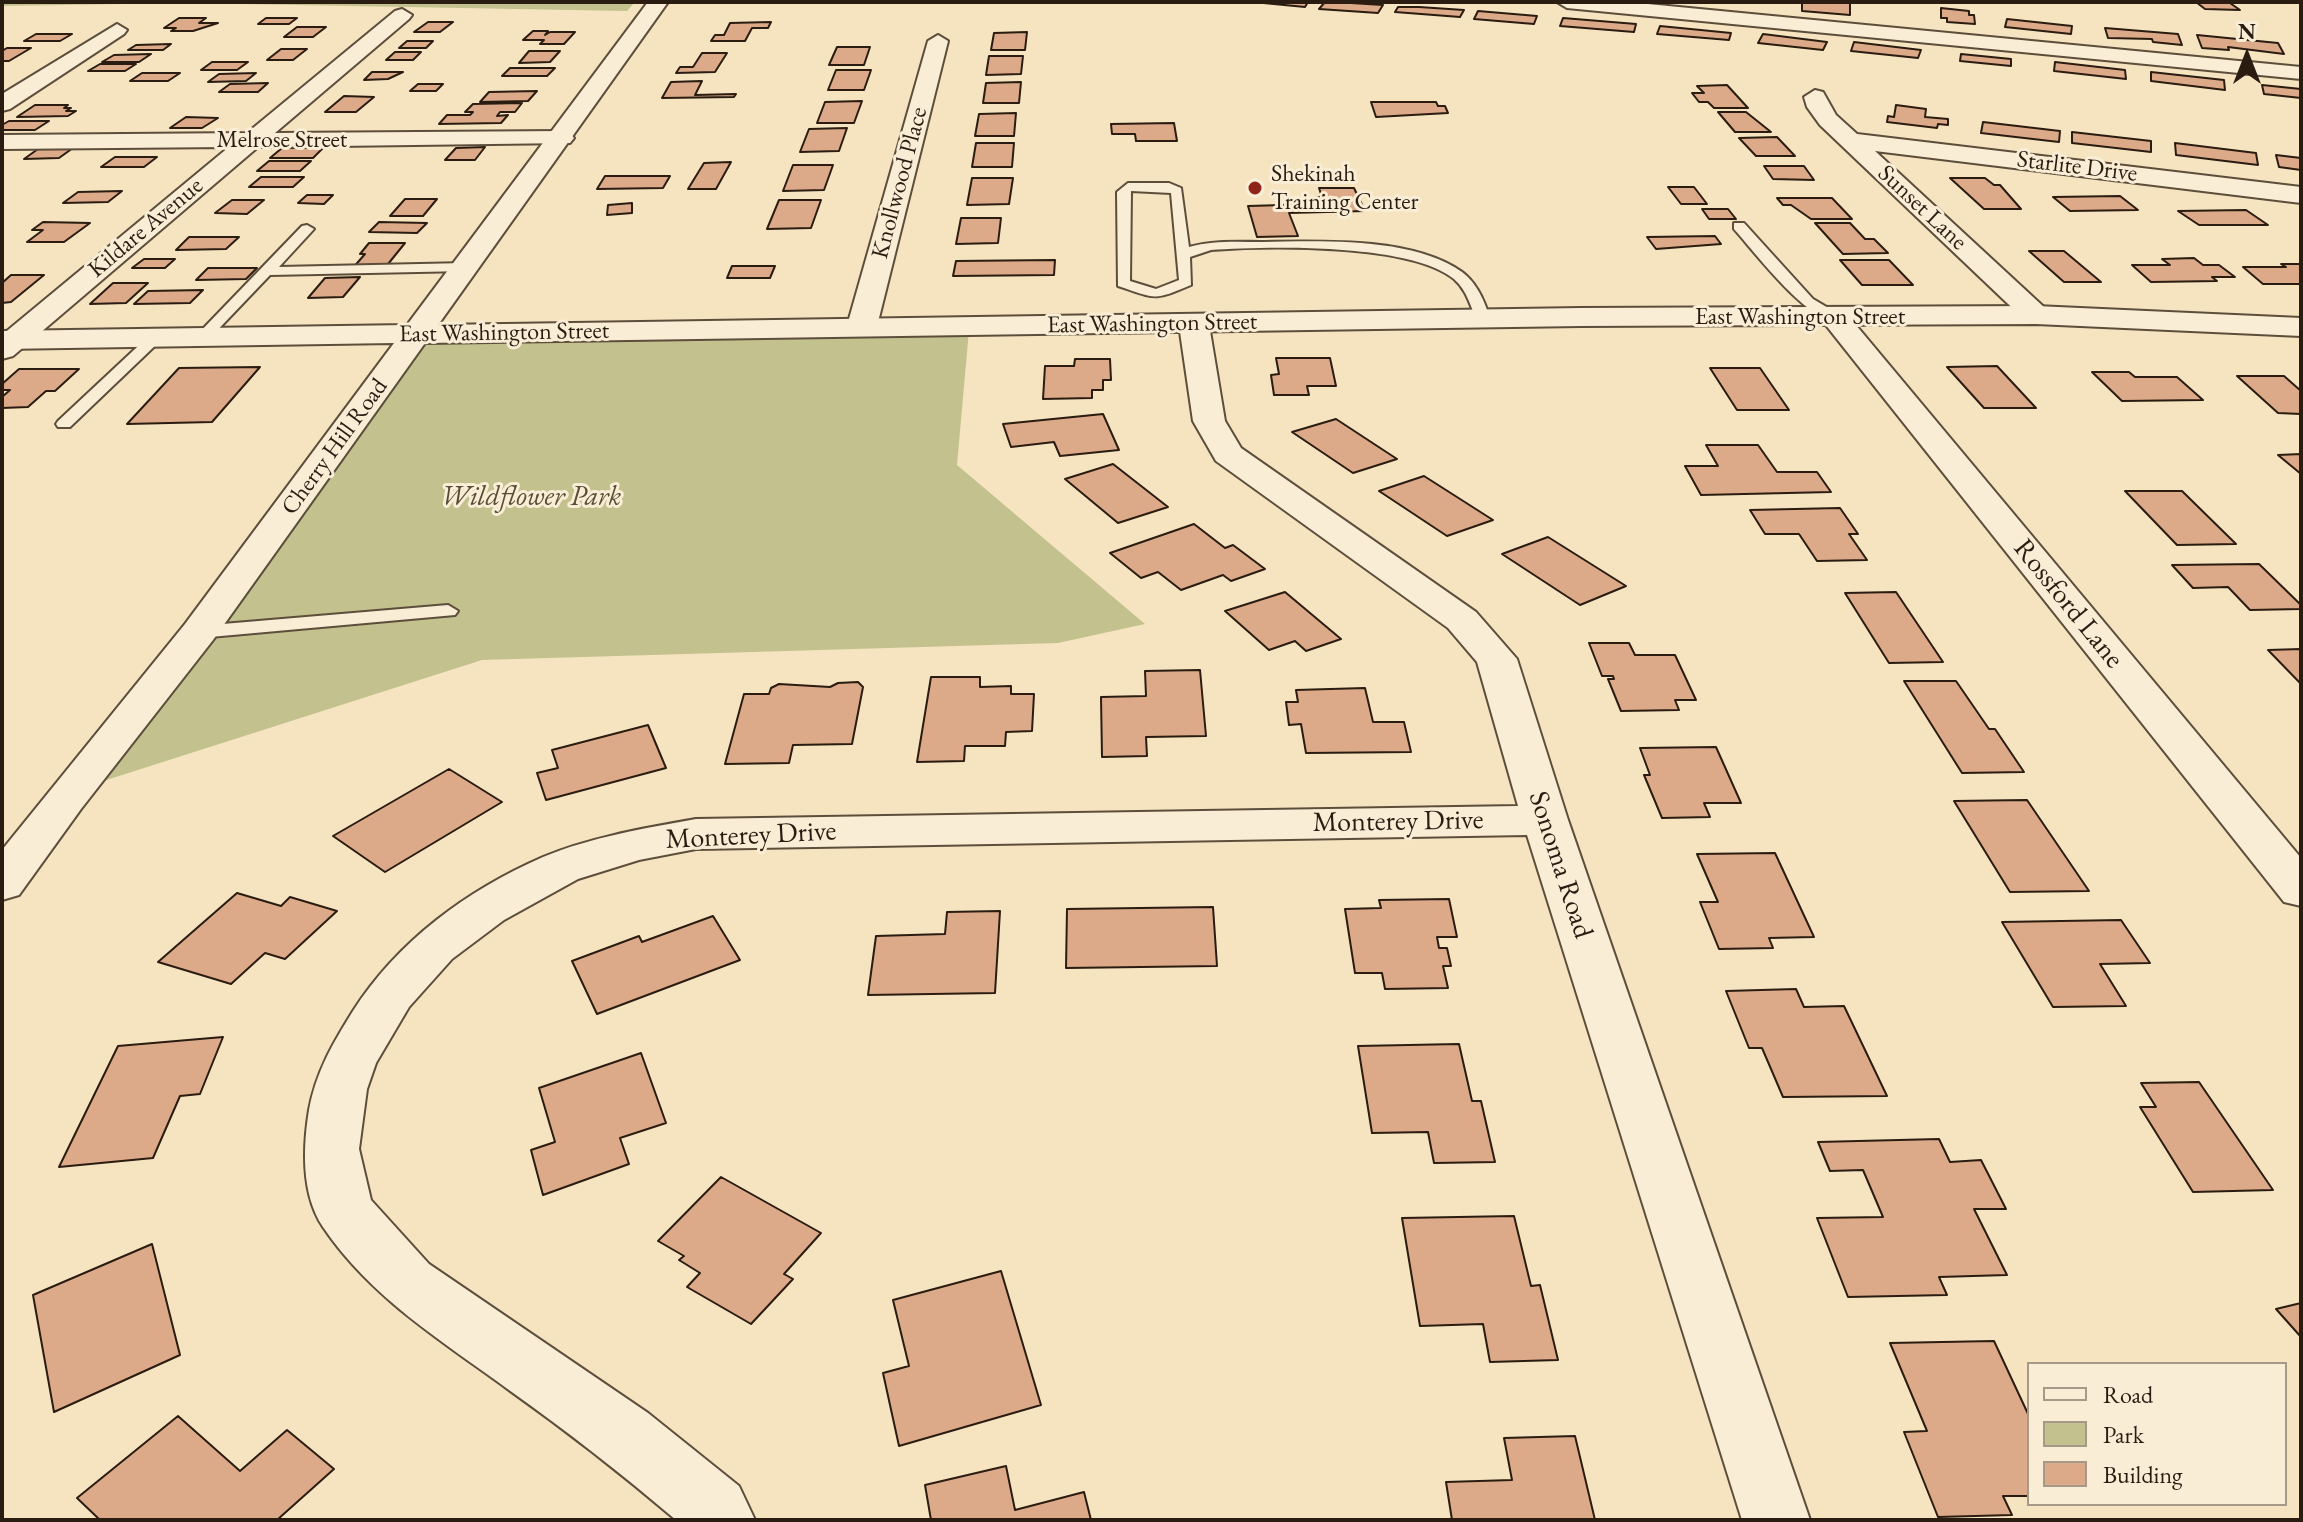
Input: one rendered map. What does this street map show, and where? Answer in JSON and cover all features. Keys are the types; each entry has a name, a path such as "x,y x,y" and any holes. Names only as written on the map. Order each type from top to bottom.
{"street":[{"name":"Cherry Hill Road","path":"2,884 65,799 199,632 562,138 658,2"},
{"path":"1567,2 1906,25 2301,73"},
{"name":"Kildare Avenue","path":"6,344 402,15"},
{"path":"2,104 117,30"},
{"name":"Knollwood Place","path":"862,326 938,41"},
{"name":"Sunset Lane","path":"1815,97 1828,120 2036,315"},
{"name":"Melrose Street","path":"2,142 562,138"},
{"name":"Starlite Drive","path":"1853,141 2301,195"},
{"name":"East Washington Street","path":"6,344 155,338 862,326 1177,325 1483,319 2036,315 2301,327"},
{"name":"Rossford Lane","path":"1835,318 2301,890"},
{"name":"Sonoma Road","path":"1177,325 1209,421 1228,454 1462,620 1497,659 1545,820 1776,1520"},
{"name":"Monterey Drive","path":"721,1520 715,1509 625,1435 407,1282 344,1210 331,1149 345,1075 364,1032 391,994 434,947 487,908 561,868 634,846 696,834 1545,820"}],"lane":[{"path":"1157,294 1186,282 1177,191 1169,187 1128,187 1123,192 1123,283 1157,294 1177,325"},
{"path":"1739,226 1808,302 1835,318"},
{"path":"202,338 307,229"},
{"path":"1185,254 1193,249 1212,246 1317,245 1357,247 1413,259 1454,273 1466,283 1483,319"},
{"path":"267,271 467,267"},
{"path":"64,424 155,338"},
{"path":"199,632 448,611"}],"green space":[{"path":"2,2 635,2 627,11 185,3 2,6"},
{"name":"Wildflower Park","path":"969,330 957,465 1145,624 1058,643 482,660 94,784 425,337"}],"building":[{"path":"1253,2 1308,2 1305,7"},
{"path":"1325,2 1383,5 1378,13 1319,9"},
{"path":"1850,2 1850,15 1802,11 1802,3"},
{"path":"2196,2 2242,3 2230,3 2240,10 2205,9"},
{"path":"1398,7 1464,10 1460,17 1395,12"},
{"path":"1941,8 1969,11 1969,15 1974,15 1975,24 1947,22 1947,18 1941,18"},
{"path":"1478,11 1537,16 1534,24 1474,19"},
{"path":"179,18 206,18 199,23 218,23 193,31 164,28"},
{"path":"266,18 297,18 289,24 258,24"},
{"path":"1563,18 1636,24 1634,32 1560,26"},
{"path":"2007,19 2072,26 2071,34 2005,27"},
{"path":"428,22 453,22 440,32 414,32"},
{"path":"771,22 768,28 752,28 745,41 711,41 715,35 724,35 730,23"},
{"path":"1660,26 1731,33 1729,40 1657,34"},
{"path":"297,27 326,27 313,37 284,37"},
{"path":"2105,28 2178,34 2182,45 2153,42 2152,39 2108,38"},
{"path":"533,31 548,31 545,35 550,32 575,32 564,44 523,40"},
{"path":"1027,32 1025,50 991,50 994,33"},
{"path":"36,34 72,34 60,41 24,41"},
{"path":"1763,34 1827,42 1823,50 1758,43"},
{"path":"2197,35 2278,43 2284,54 2228,47 2229,50 2202,48"},
{"path":"407,41 433,41 426,48 399,48"},
{"path":"1854,42 1921,50 1918,58 1851,51"},
{"path":"171,44 163,50 128,50 136,45"},
{"path":"837,47 870,47 864,65 829,65"},
{"path":"7,48 31,48 9,61 2,61 2,51"},
{"path":"281,49 307,49 293,60 267,60"},
{"path":"529,51 560,51 550,62 519,63"},
{"path":"395,52 421,52 413,60 386,60"},
{"path":"702,53 727,53 715,72 676,73 680,67 693,67"},
{"path":"151,54 139,62 102,62 114,55"},
{"path":"1961,54 2011,59 2011,66 1960,61"},
{"path":"989,56 1023,56 1021,74 986,75"},
{"path":"212,62 248,62 237,70 201,70"},
{"path":"2055,62 2125,70 2126,79 2054,71"},
{"path":"100,64 136,64 125,71 88,71"},
{"path":"510,68 555,68 547,76 502,76"},
{"path":"836,70 871,70 864,90 828,90"},
{"path":"372,72 403,72 388,79 364,80"},
{"path":"2151,72 2224,80 2225,90 2151,81"},
{"path":"142,73 180,73 168,81 130,81"},
{"path":"256,73 246,81 208,82 219,74"},
{"path":"702,81 695,95 736,94 734,97 662,98 671,82"},
{"path":"1021,82 1019,103 983,103 986,83"},
{"path":"268,83 258,92 219,92 230,84"},
{"path":"418,84 443,84 436,91 410,91"},
{"path":"1727,85 1748,108 1714,108 1708,102 1699,102 1692,93 1704,93 1697,86"},
{"path":"2262,85 2301,89 2301,98 2264,94"},
{"path":"537,91 528,101 480,102 489,92"},
{"path":"344,96 374,97 356,112 325,112"},
{"path":"862,101 854,123 817,123 825,102"},
{"path":"1371,102 1436,102 1438,106 1445,106 1448,113 1376,117"},
{"path":"522,103 515,112 500,112 497,116 508,115 501,123 439,124 447,115 470,115 473,112 465,112 473,104"},
{"path":"35,105 68,105 64,108 71,108 66,111 76,111 68,116 17,117"},
{"path":"1896,105 1926,109 1925,117 1948,119 1948,125 1938,124 1937,128 1887,122 1888,116 1894,117"},
{"path":"1718,112 1746,112 1771,132 1735,132"},
{"path":"1016,113 1014,136 975,136 979,114"},
{"path":"186,117 218,118 202,128 170,128"},
{"path":"9,121 49,121 35,130 2,130 2,125"},
{"path":"1983,122 2060,131 2059,142 1981,133"},
{"path":"1174,123 1177,141 1136,141 1135,134 1112,134 1111,124"},
{"path":"847,128 839,151 800,152 809,129"},
{"path":"2072,132 2151,141 2151,152 2072,143"},
{"path":"1777,137 1795,156 1756,156 1739,138"},
{"path":"976,143 1014,143 1012,167 972,167"},
{"path":"2175,143 2256,153 2258,165 2176,155"},
{"path":"485,147 475,160 445,160 456,148"},
{"path":"73,148 59,158 24,159 38,149"},
{"path":"282,148 323,148 313,158 270,158"},
{"path":"2276,155 2301,158 2301,170 2279,167"},
{"path":"115,157 157,157 144,167 101,167"},
{"path":"269,161 311,161 300,171 257,171"},
{"path":"731,162 716,189 688,189 704,163"},
{"path":"793,165 833,165 824,190 783,191"},
{"path":"1764,166 1804,166 1814,180 1773,179"},
{"path":"605,176 670,176 663,188 597,189"},
{"path":"261,177 304,177 293,187 249,187"},
{"path":"972,178 1013,178 1009,204 967,205"},
{"path":"1950,178 1985,178 1994,185 2000,185 2021,209 1984,209"},
{"path":"1668,187 1694,187 1707,204 1681,204"},
{"path":"1319,188 1354,188 1365,211 1289,213 1298,236 1257,237 1248,206 1319,204 1316,197 1322,197"},
{"path":"122,191 108,202 63,203 78,192"},
{"path":"307,195 333,195 324,204 298,203"},
{"path":"2120,196 2138,210 2070,211 2053,197"},
{"path":"1777,198 1832,198 1852,219 1811,219 1791,205 1783,205"},
{"path":"405,199 437,199 423,216 390,216"},
{"path":"232,200 264,200 247,214 215,213"},
{"path":"779,200 821,200 811,228 767,229"},
{"path":"632,203 632,213 607,215 608,205"},
{"path":"1702,209 1728,209 1736,219 1709,219"},
{"path":"2246,210 2268,225 2199,225 2178,211"},
{"path":"961,218 1001,218 998,243 956,244"},
{"path":"43,222 90,223 64,242 27,242 43,230 32,230"},
{"path":"379,222 427,223 417,233 369,232"},
{"path":"1815,223 1850,223 1865,239 1874,239 1888,253 1843,254"},
{"path":"1715,236 1721,244 1656,249 1647,237"},
{"path":"189,237 239,237 226,249 176,250"},
{"path":"369,243 405,243 384,269 352,269 365,254 360,254"},
{"path":"2029,251 2064,251 2101,282 2064,282"},
{"path":"2194,258 2203,265 2219,265 2235,277 2212,277 2217,281 2151,282 2132,265 2170,265 2162,259"},
{"path":"144,259 175,259 165,268 132,268"},
{"path":"1055,260 1054,275 953,276 956,261"},
{"path":"1840,260 1889,260 1913,285 1862,285"},
{"path":"2281,264 2301,264 2301,284 2263,284 2243,267 2286,267"},
{"path":"732,266 775,266 770,278 727,278"},
{"path":"208,268 257,268 246,279 196,280"},
{"path":"11,275 44,275 11,302 2,303 2,283"},
{"path":"360,277 343,297 308,298 325,278"},
{"path":"113,283 148,283 126,303 90,304"},
{"path":"203,290 190,303 134,304 148,291"},
{"path":"1276,358 1330,358 1336,386 1307,386 1309,395 1274,395 1271,375 1279,374"},
{"path":"1075,359 1110,359 1111,380 1103,380 1103,390 1092,390 1092,398 1043,399 1045,366 1074,366"},
{"path":"1997,366 2036,408 1984,408 1947,367"},
{"path":"260,367 212,422 127,424 179,368"},
{"path":"1710,368 1760,368 1789,410 1737,410"},
{"path":"19,369 79,369 55,391 46,391 28,407 2,408 2,397 10,390 2,390 2,384"},
{"path":"2092,372 2129,372 2135,377 2177,377 2203,400 2122,401"},
{"path":"2237,376 2284,376 2301,391 2301,414 2278,413"},
{"path":"1103,414 1119,450 1060,456 1054,442 1011,447 1003,424"},
{"path":"1336,419 1397,459 1353,473 1292,432"},
{"path":"1706,445 1758,445 1777,472 1817,472 1831,492 1701,495 1685,466 1718,466"},
{"path":"2301,454 2301,474 2278,455"},
{"path":"1113,464 1168,507 1118,523 1065,479"},
{"path":"1424,476 1493,520 1447,536 1379,491"},
{"path":"2125,491 2182,491 2236,544 2177,545"},
{"path":"1840,508 1858,534 1849,534 1867,560 1817,561 1799,534 1765,534 1750,510"},
{"path":"1194,524 1225,548 1233,545 1265,569 1231,581 1223,575 1181,590 1158,572 1141,578 1110,553"},
{"path":"1548,537 1626,586 1580,605 1502,554"},
{"path":"2259,564 2301,605 2301,609 2250,610 2228,587 2193,588 2172,565"},
{"path":"1285,592 1341,639 1306,651 1295,641 1269,650 1225,611"},
{"path":"1896,592 1943,662 1889,663 1845,593"},
{"path":"1589,643 1629,643 1635,655 1675,655 1696,700 1675,700 1679,710 1621,711 1608,679 1614,679 1613,676 1602,676"},
{"path":"2301,649 2301,684 2268,650"},
{"path":"1200,670 1206,736 1146,737 1147,756 1102,757 1101,697 1146,696 1145,671"},
{"path":"931,677 980,677 980,687 1011,686 1011,694 1034,694 1032,731 1006,732 1005,746 965,746 964,761 917,762"},
{"path":"1904,681 1956,681 1989,729 1995,729 2024,772 1962,773"},
{"path":"858,682 863,687 852,744 793,745 789,763 725,764 744,694 769,694 771,688 779,684 830,687 838,683"},
{"path":"1365,688 1373,722 1404,722 1411,752 1306,753 1301,724 1289,725 1286,702 1298,702 1296,690"},
{"path":"648,725 666,768 546,800 537,773 558,768 552,750"},
{"path":"1716,747 1741,803 1704,803 1710,817 1662,818 1644,775 1650,775 1640,748"},
{"path":"449,769 502,802 385,872 333,836"},
{"path":"2027,800 2089,891 2010,892 1954,801"},
{"path":"1775,853 1814,937 1769,938 1773,948 1719,949 1700,902 1718,902 1697,854"},
{"path":"237,893 281,906 290,897 337,911 285,959 265,953 231,984 158,962"},
{"path":"1449,899 1457,937 1437,937 1439,948 1447,948 1451,966 1443,966 1448,988 1385,989 1382,973 1355,973 1345,909 1381,908 1379,900"},
{"path":"1213,907 1217,966 1066,968 1067,909"},
{"path":"1000,911 995,993 868,995 876,936 945,934 947,912"},
{"path":"713,916 740,960 597,1014 572,961 639,936 642,942"},
{"path":"2121,920 2150,963 2100,964 2126,1006 2053,1007 2002,922"},
{"path":"1796,989 1804,1007 1844,1006 1887,1096 1783,1097 1762,1048 1749,1048 1726,991"},
{"path":"223,1037 200,1094 180,1096 153,1158 59,1167 118,1046"},
{"path":"1459,1044 1472,1101 1481,1101 1495,1162 1434,1163 1428,1132 1372,1133 1358,1046"},
{"path":"641,1053 666,1123 620,1138 629,1164 543,1195 531,1150 555,1142 539,1088"},
{"path":"2199,1082 2273,1190 2193,1192 2140,1107 2156,1107 2141,1083"},
{"path":"1939,1139 1950,1162 1981,1160 2006,1209 1974,1209 2007,1275 1939,1277 1947,1295 1848,1297 1817,1218 1883,1217 1863,1170 1830,1171 1818,1142"},
{"path":"721,1177 821,1233 784,1274 793,1279 751,1324 687,1287 700,1273 679,1260 684,1256 658,1241"},
{"path":"1514,1216 1531,1286 1540,1285 1558,1360 1490,1362 1483,1324 1420,1326 1402,1218"},
{"path":"152,1244 180,1355 54,1412 33,1295"},
{"path":"1001,1271 1041,1405 899,1446 883,1373 909,1366 893,1300"},
{"path":"2301,1303 2301,1337 2276,1309"},
{"path":"1994,1341 2027,1412 2027,1496 2003,1496 2012,1515 1938,1517 1904,1432 1927,1431 1890,1343"},
{"path":"178,1416 240,1471 287,1430 334,1469 277,1520 100,1520 77,1498"},
{"path":"1575,1436 1595,1520 1452,1520 1446,1482 1512,1480 1504,1438"},
{"path":"1006,1466 1015,1510 1084,1492 1091,1520 931,1520 925,1485"}],"place":[{"name":"Shekinah Training Center","path":"1255,188"}]}
